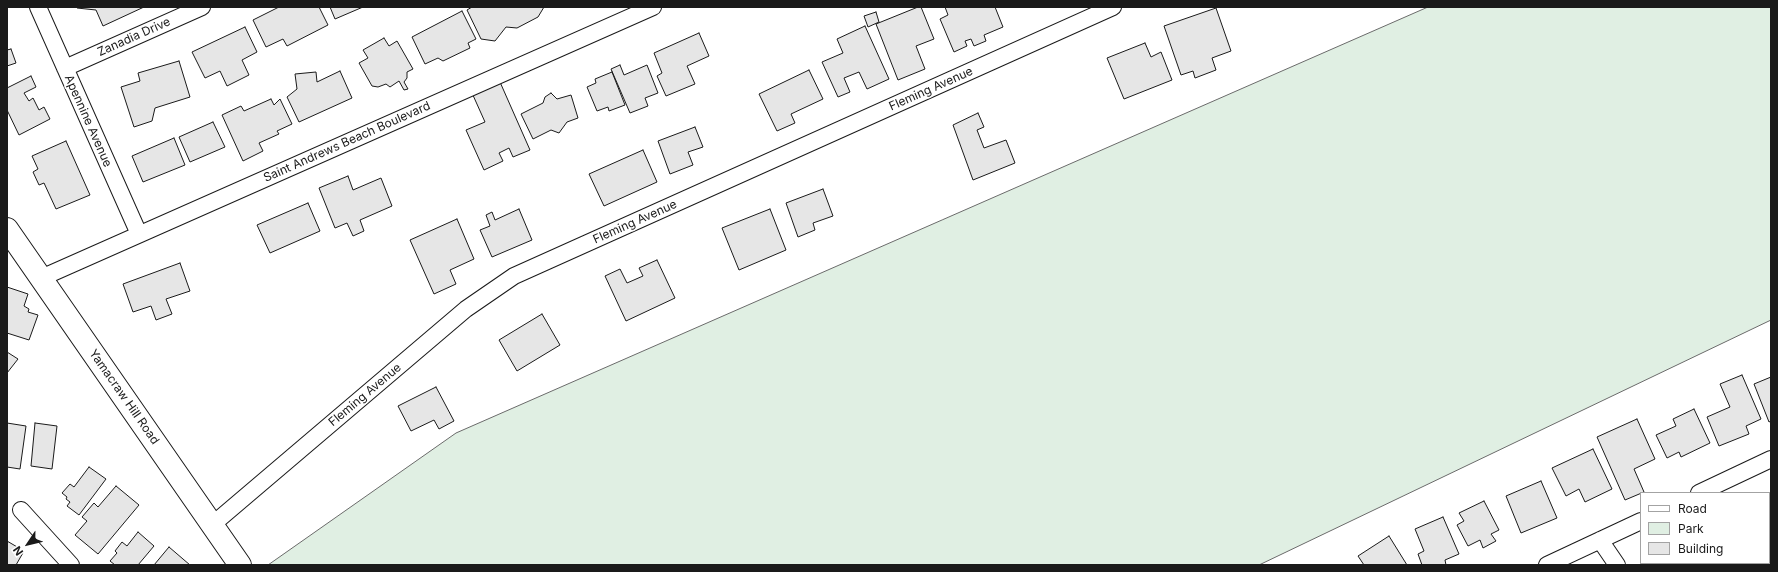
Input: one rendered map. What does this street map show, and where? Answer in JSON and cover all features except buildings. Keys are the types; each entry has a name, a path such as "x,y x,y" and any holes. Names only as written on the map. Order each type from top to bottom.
{"main road":[{"name":"Yamacraw Hill Road","path":"7,229 240,565"}],"street":[{"name":"Apennine Avenue","path":"38,7 139,234"},
{"name":"Zanadia Drive","path":"65,68 202,7"},
{"name":"Saint Andrews Beach Boulevard","path":"41,278 653,7"},
{"name":"Fleming Avenue","path":"212,525 466,309 514,276 1113,7"},
{"path":"1701,492 1771,459"},
{"path":"21,510 71,565"},
{"path":"1547,565 1640,520"},
{"path":"1600,540 1617,565"}],"green space":[{"path":"1428,7 1771,7 1771,320 1259,565 268,565 456,433"}]}
